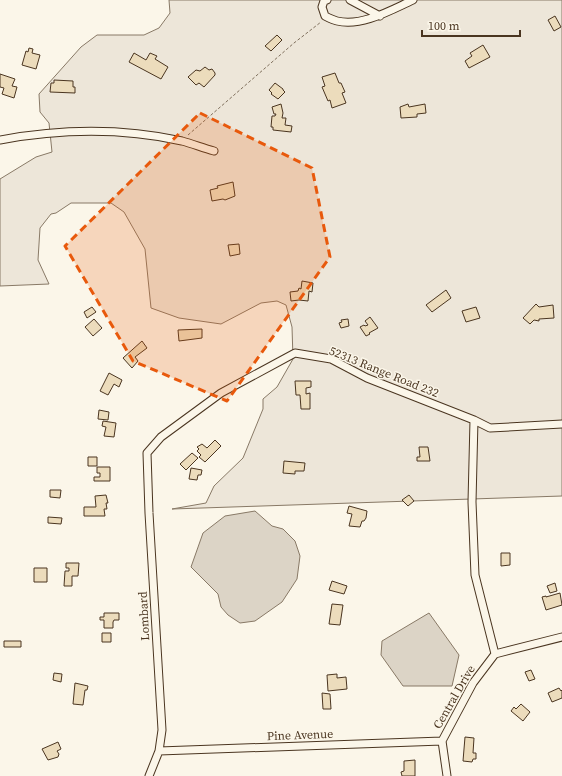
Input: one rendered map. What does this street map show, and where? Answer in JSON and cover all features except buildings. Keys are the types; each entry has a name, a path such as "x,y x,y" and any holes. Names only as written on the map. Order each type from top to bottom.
{"street":[{"path":"327,0 324,1 322,7 326,17 338,21 354,22 380,16 412,0"},
{"path":"350,0 380,16"},
{"path":"0,140 25,136 89,132 119,133 182,142 214,151"},
{"name":"52313 Range Road 232","path":"147,453 161,437 221,393 295,353 331,359 367,378 474,420 490,428 562,424"},
{"path":"474,420 472,502 475,575 495,654 562,637"},
{"name":"Lombard","path":"147,453 162,730 159,751 149,776"},
{"name":"Central Drive","path":"447,776 442,742 473,683 495,654"},
{"name":"Pine Avenue","path":"159,751 442,742"}],"path":[{"path":"182,142 294,43 321,23 326,17"}],"highlighted area":[{"path":"200,113 312,168 330,257 227,401 133,361 65,246"}],"shaded area":[{"path":"169,0 562,0 562,496 172,509 206,503 214,486 243,458 263,409 263,399 277,387 293,359 292,327 286,305 277,301 261,303 221,324 179,318 151,308 145,249 124,212 111,203 71,203 56,213 51,214 40,228 38,260 49,284 0,286 0,179 36,157 52,152 49,123 40,112 39,94 81,47 97,35 144,35 159,28 170,13"},
{"path":"255,511 272,526 283,529 295,541 300,556 297,579 282,602 255,621 240,623 228,615 221,607 218,594 191,567 203,533 225,516"},
{"path":"429,613 459,655 452,686 403,686 381,655 382,641"}]}
